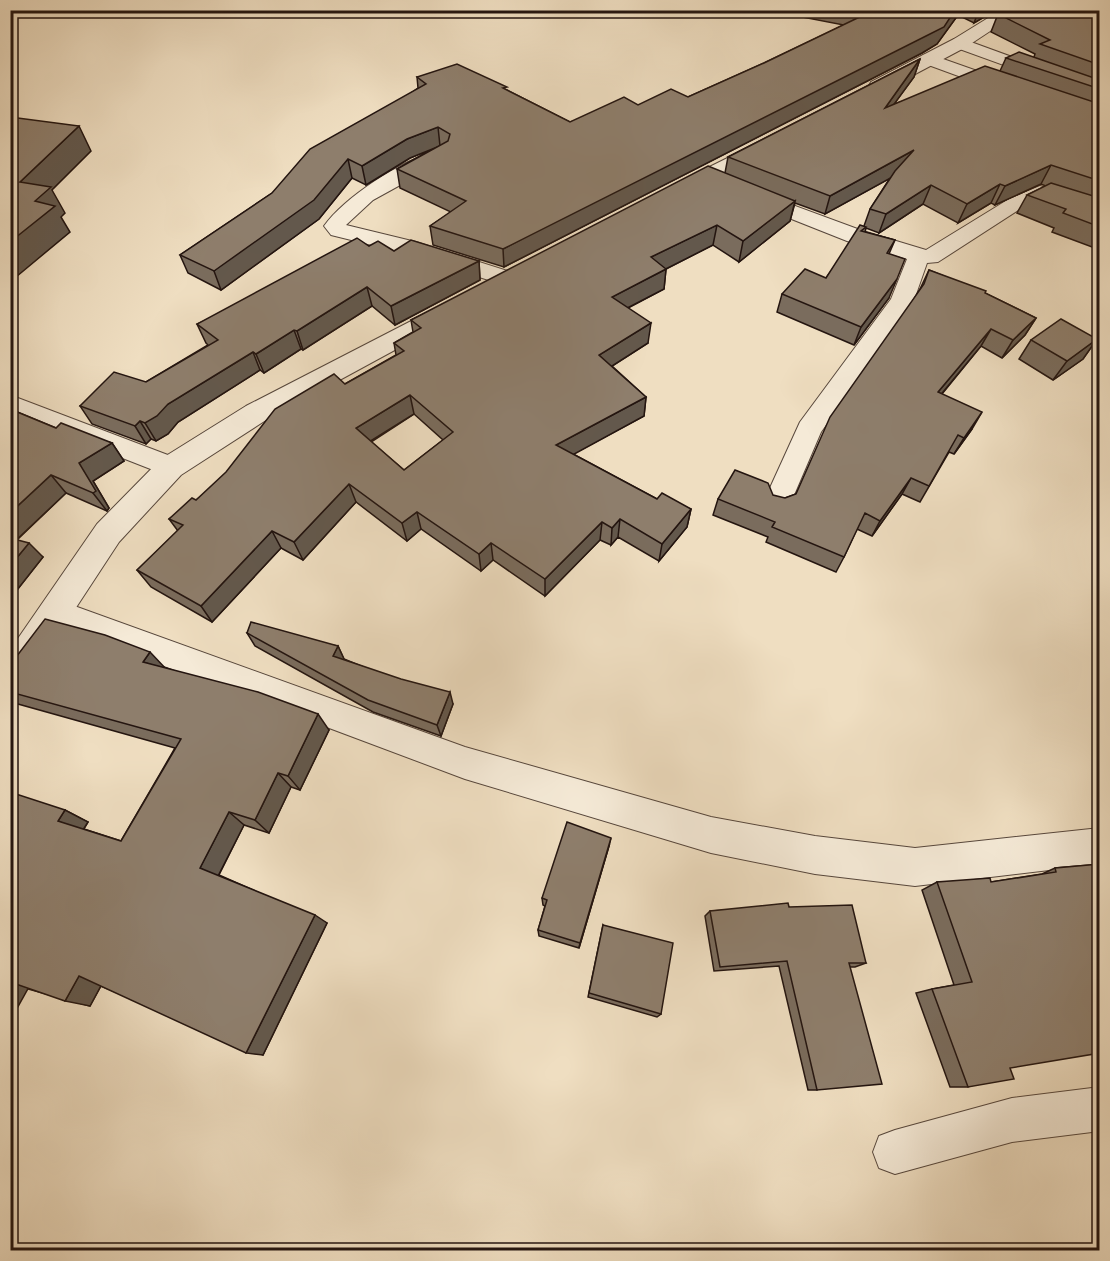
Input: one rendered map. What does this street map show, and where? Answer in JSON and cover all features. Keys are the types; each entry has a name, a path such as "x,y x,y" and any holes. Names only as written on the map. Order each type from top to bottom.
{"street":[{"path":"859,96 960,43 1014,10"},
{"path":"960,43 1100,95"},
{"path":"929,59 1026,94"},
{"path":"653,204 723,184 788,133"},
{"path":"441,154 370,194 352,207 335,226 339,230 517,273"},
{"path":"723,184 855,236 919,256 930,257 1016,203 1040,192 1100,213"},
{"path":"778,501 808,429 902,300 919,256"},
{"path":"10,679 108,533 171,467 256,413 517,273"},
{"path":"10,405 171,467"},
{"path":"55,612 465,763 711,835 815,855 915,867 1100,846"},
{"path":"895,1152 1012,1120 1100,1109"}],"building":[{"path":"866,10 955,10 944,27 503,249 430,226 466,201 397,169 448,141 450,134 438,127 407,139 362,166 348,159 314,200 214,271 180,255 272,193 310,149 426,84 417,77 457,64 507,87 503,88 570,122 624,97 638,105 671,89 688,97 872,11"},
{"path":"1004,10 1100,10 1100,65 1040,44 1050,40 998,14"},
{"path":"1019,52 1100,80 1100,89 1006,58"},
{"path":"920,59 885,108 985,66 1100,104 1100,181 1051,165 1005,186 1000,184 967,204 931,185 886,214 870,209 895,171 914,150 830,196 728,157"},
{"path":"10,117 79,126 20,182 51,187 35,201 55,206 10,242"},
{"path":"708,166 795,201 743,241 717,225 651,257 666,269 612,297 651,323 599,355 646,397 556,445 657,499 662,493 691,509 662,544 620,519 612,528 602,522 545,579 491,543 479,554 417,512 402,523 349,484 294,542 272,531 201,606 137,570 183,525 169,519 192,498 196,500 226,472 275,409 334,374 345,384 404,351 394,343 421,328 411,320","holes":["410,395 453,432 404,470 356,428"]},
{"path":"1051,183 1100,198 1100,227 1063,213 1066,209 1027,195"},
{"path":"860,225 866,227 861,231 895,240 887,253 905,259 897,279 861,327 782,294 805,269 826,278"},
{"path":"357,238 369,246 378,241 394,251 411,240 479,261 391,306 367,287 297,331 294,330 256,354 253,352 168,404 157,416 145,423 140,421 135,426 80,406 114,372 146,382 218,340 197,324"},
{"path":"929,270 986,291 985,293 1036,318 1013,340 991,329 938,392 982,412 964,438 958,435 929,486 911,478 880,521 865,513 844,557 772,527 775,522 718,499 735,470 768,483 773,495 785,498 796,494 830,417 924,284"},
{"path":"1061,319 1097,339 1067,361 1031,340"},
{"path":"10,409 56,428 61,423 112,443 79,463 96,491 93,493 51,475 10,513"},
{"path":"10,538 29,543 10,566"},
{"path":"45,619 105,635 150,652 143,662 258,692 318,714 288,776 278,773 255,820 229,812 200,868 315,915 246,1053 79,976 65,1001 10,982 10,792 65,810 58,821 121,841 181,739 10,692 10,665"},
{"path":"251,622 338,646 333,656 401,679 450,692 437,725 368,700 247,633"},
{"path":"567,822 611,838 580,943 538,930 547,900 542,898"},
{"path":"1100,864 1100,1053 1010,1068 1014,1079 968,1087 932,989 972,982 937,882 990,878 991,882 1056,872 1055,868"},
{"path":"788,903 789,907 852,905 866,963 849,963 882,1084 817,1090 787,961 720,967 710,911"},
{"path":"603,925 673,943 661,1014 589,993"}]}
